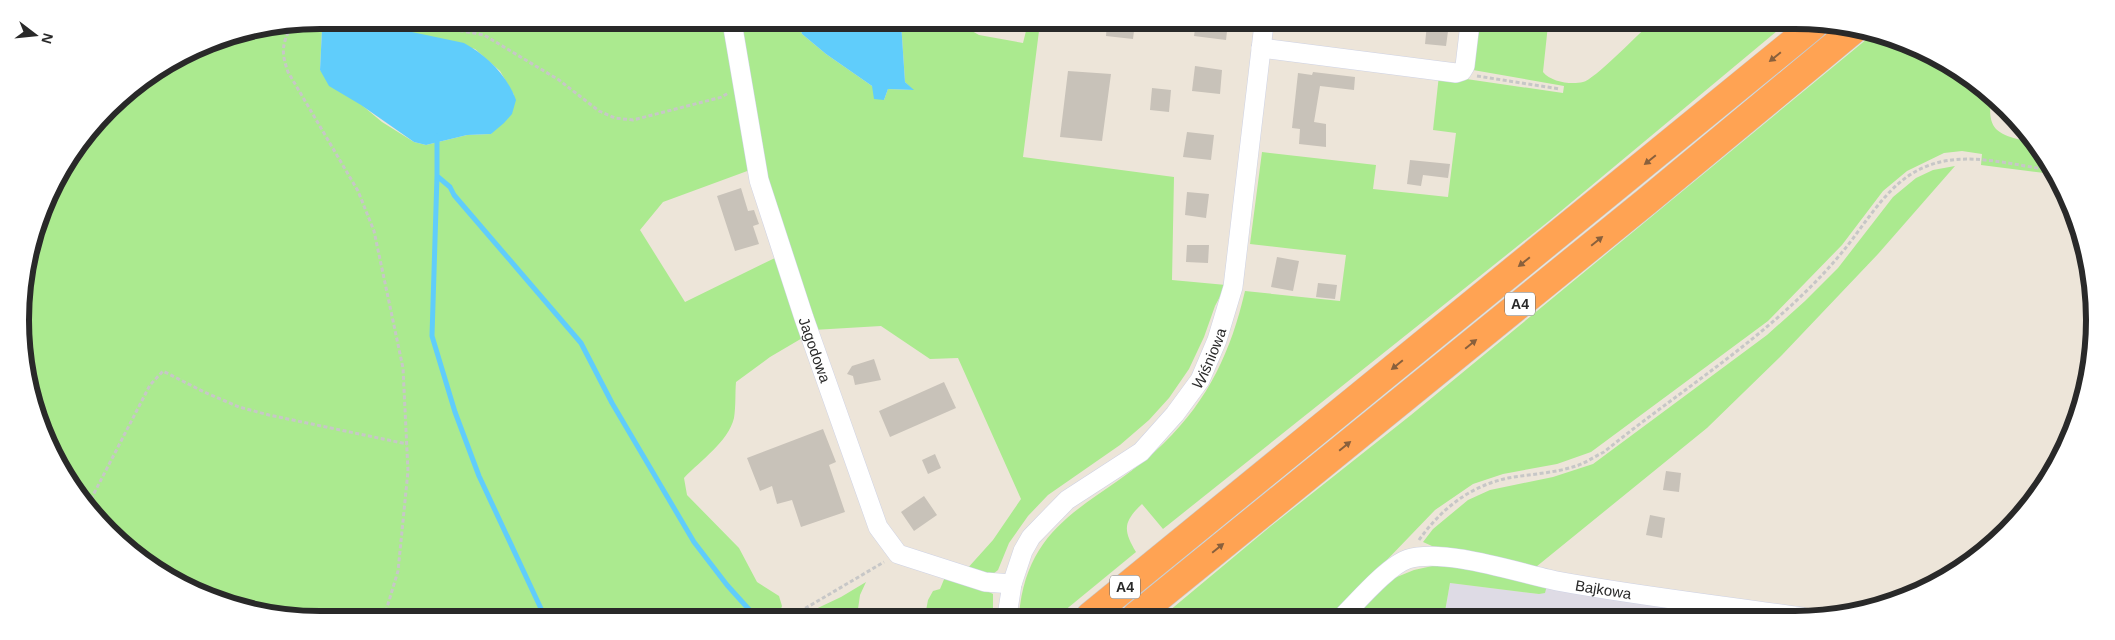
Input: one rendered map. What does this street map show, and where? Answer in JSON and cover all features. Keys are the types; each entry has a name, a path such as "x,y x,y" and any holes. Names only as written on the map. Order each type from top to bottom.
{"highway":[{"name":"A4","path":"1096,611 1809,29"},
{"name":"A4","path":"1142,611 1647,202 1849,34"}],"street":[{"name":"Jagodowa","path":"733,29 759,180 804,318 878,527 898,554"},
{"name":"Wiśniowa","path":"1009,611 1012,584 1023,551 1032,537 1067,500 1141,452 1175,414 1200,380 1218,340 1233,288 1263,29"},
{"path":"1261,48 1456,73 1462,71 1465,66 1469,29"},
{"path":"898,554 985,582 1012,584"},
{"name":"Bajkowa","path":"1406,560 1426,555 1455,558 1558,581 1761,611"},
{"path":"1348,611 1378,580 1406,560"}],"path":[{"path":"451,29 484,35 559,80 599,111 615,118 633,120 722,97 742,82"},
{"path":"289,30 282,56 288,72 358,191 374,231 403,368 408,471 401,552 398,571 386,611"},
{"path":"1462,71 1472,75 1560,89"},
{"path":"1406,560 1430,525 1462,495 1487,484 1506,479 1578,465 1604,452 1728,358 1770,325 1822,277 1887,196 1904,179 1924,167 1952,158 2044,169"},
{"path":"91,499 150,385 163,371 239,407 407,444"},
{"path":"801,611 898,554"}],"shaded area":[{"path":"1450,583 1539,594 1547,585 1668,604 1667,611 1445,611"}],"green space":[{"path":"301,29 322,29 320,70 382,122 414,142 426,145 467,135 491,134 514,95 500,71 475,49 394,29 729,29 750,170 663,202 640,230 685,302 777,257 804,337 770,357 736,382 735,413 731,427 720,443 684,478 687,495 739,548 757,582 779,596 782,606 780,611 301,611 263,606 226,596 174,572 143,551 114,526 78,482 51,431 44,414 34,377 29,339 29,301 34,263 44,226 68,174 89,143 114,114 158,78 209,51 226,44 263,34"},
{"path":"740,29 800,29 802,34 826,54 872,86 884,100 888,89 913,90 905,82 901,29 968,29 979,35 1023,43 1026,29 1039,29 1023,157 1174,177 1172,280 1226,285 1215,306 1204,337 1189,369 1169,398 1149,420 1120,445 1048,495 1028,516 1009,543 998,570 993,574 966,570 993,540 1021,499 958,358 930,359 881,326 813,330 767,185"},
{"path":"1477,29 1548,29 1543,72 1561,82 1573,83 1583,82 1596,74 1645,29 1779,29 1549,221 1163,529 1142,504 1131,516 1127,526 1129,538 1136,552 1064,611 1020,611 1025,582 1036,555 1052,533 1072,514 1141,464 1164,443 1194,409 1206,391 1225,354 1233,334 1245,291 1340,301 1346,255 1250,244 1262,152 1376,165 1373,189 1448,197 1456,133 1433,130 1439,75 1563,93 1564,86 1473,70"},
{"path":"1868,38 1889,44 1924,59 1972,89 1991,104 1992,123 1995,128 2006,135 2025,141 2046,173 1981,165 1982,154 1962,151 1944,153 1907,171 1883,191 1842,245 1768,321 1591,452 1557,464 1503,474 1473,484 1435,510 1338,611 1169,611 1271,526 1411,415"},
{"path":"1955,166 1878,254 1782,355 1707,428 1531,571 1471,555 1467,550 1432,546 1423,542 1433,529 1468,500 1490,490 1553,477 1593,464 1767,335 1838,268 1893,197 1916,178 1933,170"},
{"path":"1437,565 1467,568 1547,585 1545,593 1539,594 1450,583 1445,611 1357,611 1387,581 1414,570"},
{"path":"945,577 985,590 993,594 993,611 926,611 928,600 933,591 940,589"},
{"path":"866,582 860,595 859,611 811,611 841,597"}],"water":[{"path":"322,29 398,29 464,43 480,53 495,67 507,82 516,100 512,114 491,134 467,135 426,145 414,142 361,105 329,86 320,70"},
{"path":"800,29 901,29 905,82 914,90 888,89 884,100 874,99 872,86 826,54 802,34"}],"building":[{"path":"1107,29 1134,29 1133,39 1106,36"},
{"path":"1195,29 1227,29 1226,40 1194,36"},
{"path":"1426,29 1448,29 1446,46 1425,44"},
{"path":"1195,66 1222,70 1220,94 1192,91"},
{"path":"1068,71 1111,74 1102,141 1060,137"},
{"path":"1313,72 1355,77 1354,90 1320,86 1314,122 1326,124 1326,147 1299,144 1300,129 1292,128 1298,73 1312,75"},
{"path":"1152,88 1171,90 1169,112 1150,110"},
{"path":"1187,132 1214,135 1211,160 1183,157"},
{"path":"1410,160 1450,164 1448,178 1423,175 1421,186 1407,184"},
{"path":"741,188 748,211 754,210 759,224 753,226 759,244 735,251 717,196"},
{"path":"1187,192 1209,194 1206,218 1185,215"},
{"path":"1187,245 1209,245 1208,263 1186,262"},
{"path":"1277,257 1299,261 1293,291 1271,287"},
{"path":"1318,283 1337,285 1335,299 1316,297"},
{"path":"874,359 881,380 855,385 853,376 847,374 852,366"},
{"path":"944,382 956,408 890,437 879,411"},
{"path":"823,429 836,462 829,465 845,512 801,527 792,500 777,504 772,486 760,491 747,458"},
{"path":"935,454 941,468 928,474 922,460"},
{"path":"1666,471 1681,473 1679,492 1663,490"},
{"path":"924,496 937,515 914,531 901,512"},
{"path":"1650,515 1665,518 1662,538 1646,535"}],"waterway":[{"path":"437,136 437,176 450,187 454,195 581,343 612,403 694,542 727,585 750,611"},
{"path":"437,176 432,336 455,412 479,476 542,611"}]}
